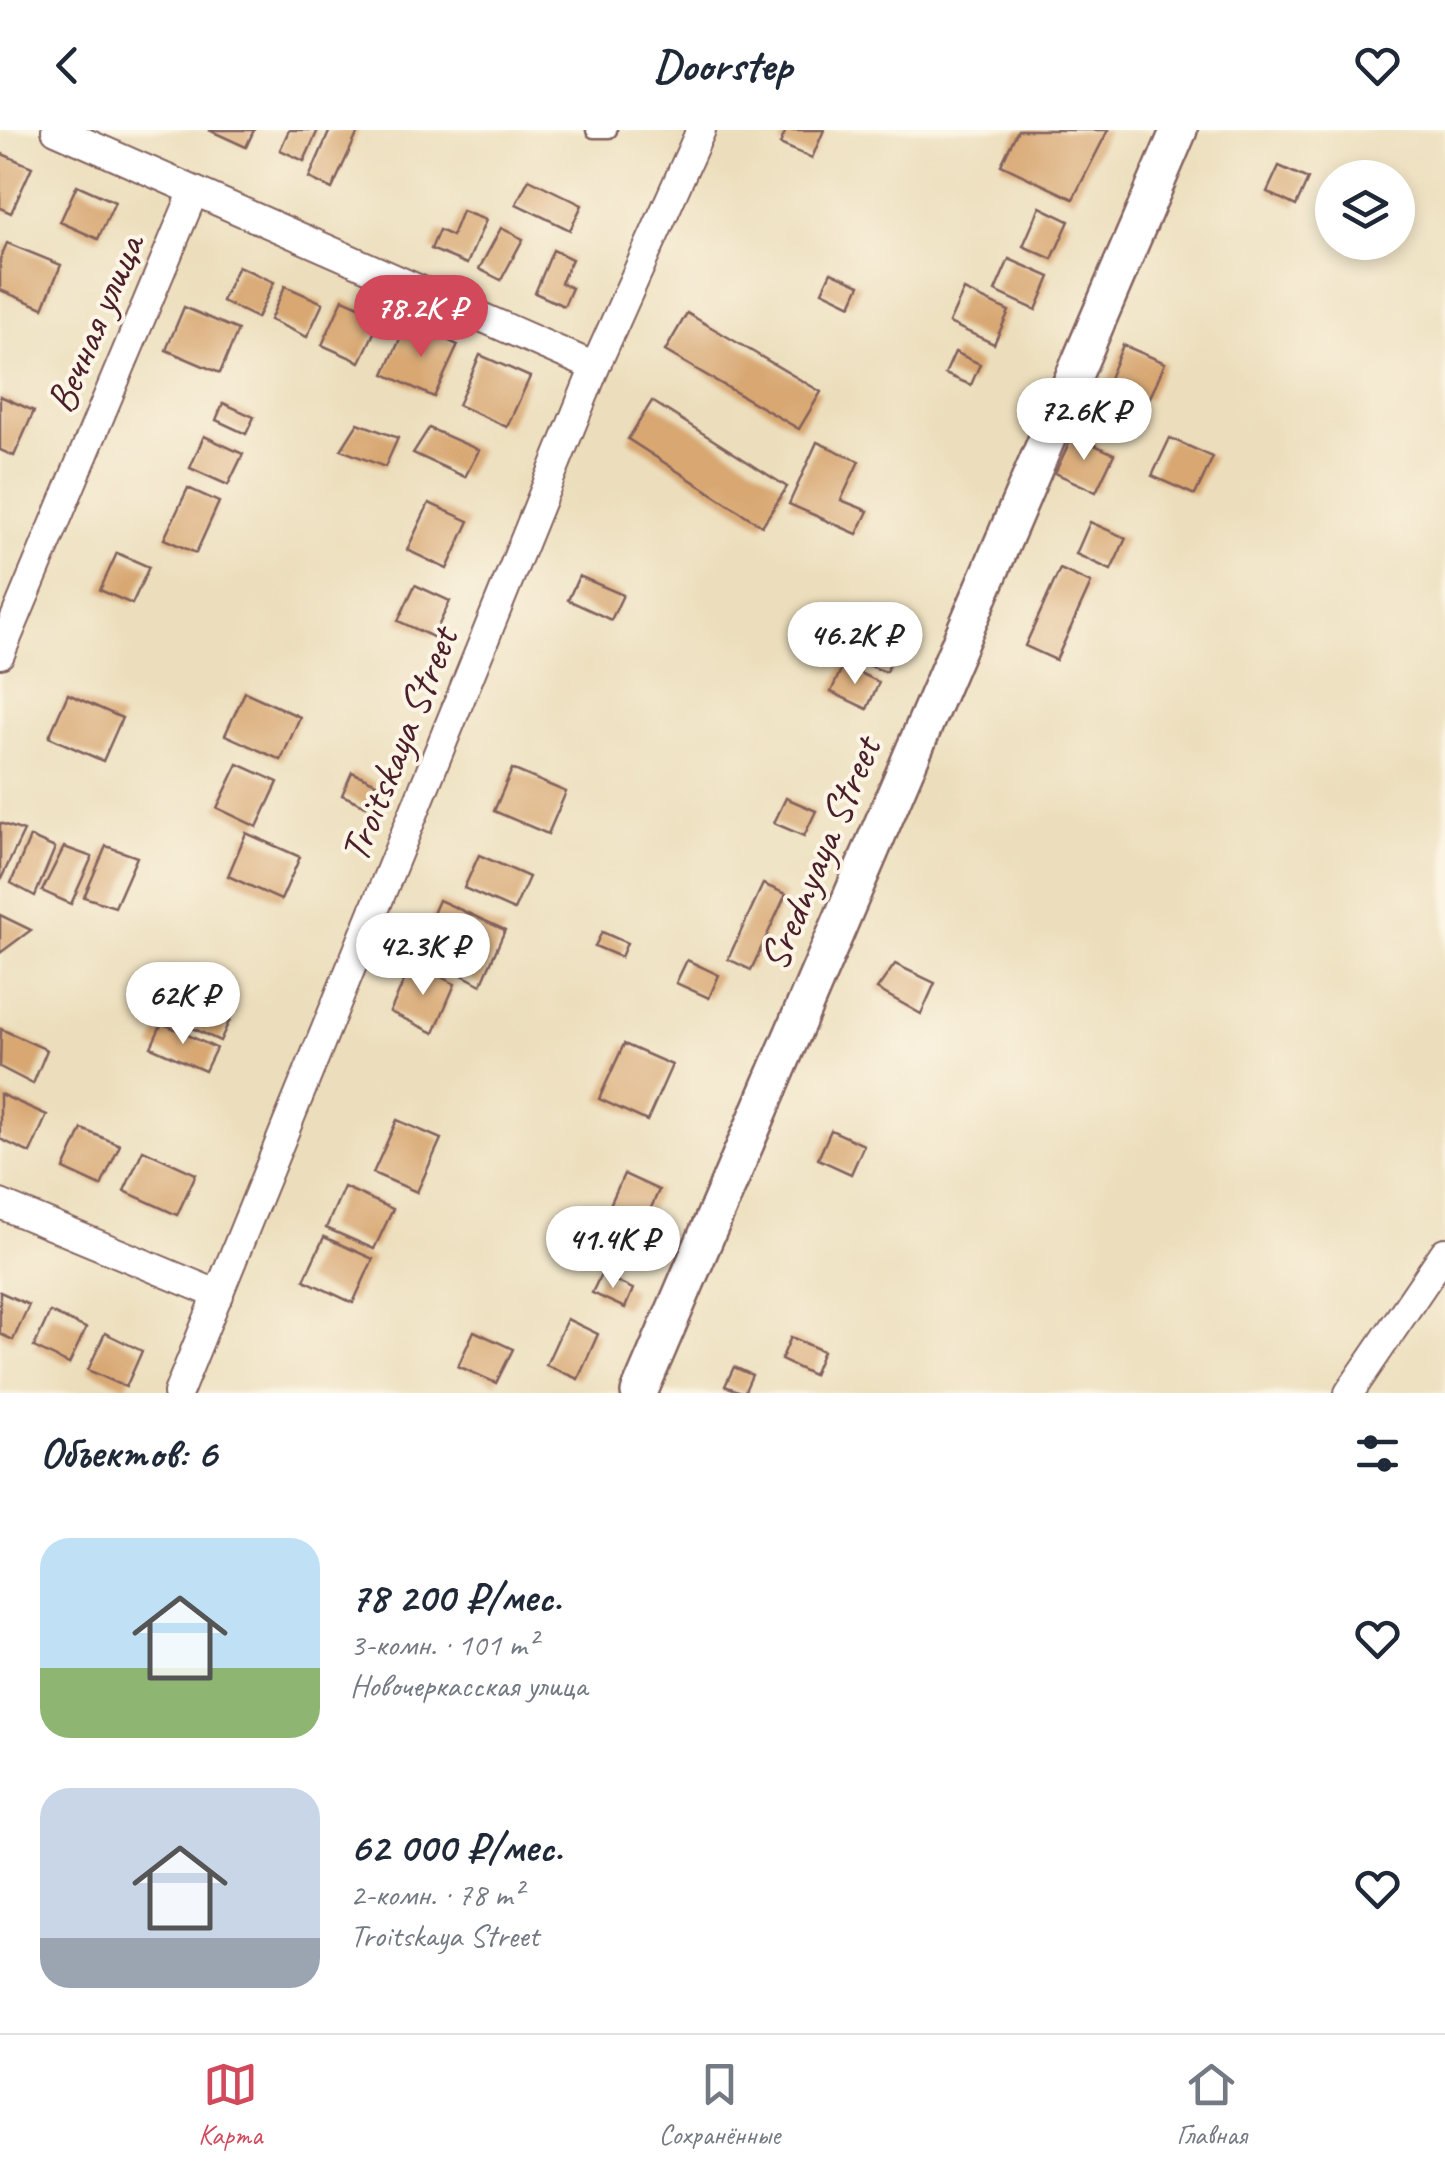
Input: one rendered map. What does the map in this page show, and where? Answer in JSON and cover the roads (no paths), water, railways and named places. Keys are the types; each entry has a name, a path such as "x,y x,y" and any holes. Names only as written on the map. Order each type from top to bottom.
{"street":[{"path":"56,130 595,367"},
{"name":"Troitskaya Street","path":"178,1393 595,367 701,130"},
{"name":"Srednyaya Street","path":"639,1393 1178,130"},
{"name":"Вечная улица","path":"0,654 194,191"},
{"path":"0,1204 219,1296"},
{"path":"1348,1393 1445,1252"}],"lane":[{"path":"594,130 609,130"}]}
